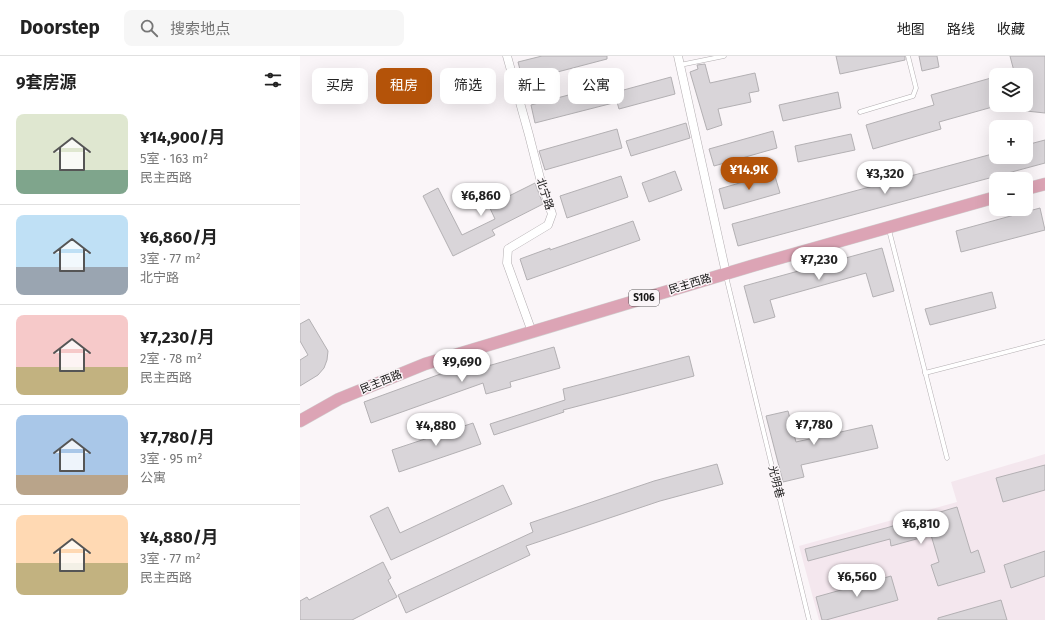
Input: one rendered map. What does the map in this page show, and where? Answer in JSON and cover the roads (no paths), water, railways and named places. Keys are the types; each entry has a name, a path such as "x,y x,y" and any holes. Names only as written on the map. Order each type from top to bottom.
{"main road":[{"path":"1033,187 1045,184"},
{"name":"民主西路","path":"300,422 339,399 425,364 726,273 989,199"}],"street":[{"name":"北宁路","path":"507,56 540,178 552,214 548,225 508,249 507,263 532,332"},
{"path":"678,56 726,273"}],"lane":[{"path":"680,65 724,56"},
{"path":"860,112 913,96 916,88 908,56"},
{"path":"888,227 947,458"},
{"name":"光明巷","path":"726,273 809,620"},
{"path":"925,373 1045,342"}]}
